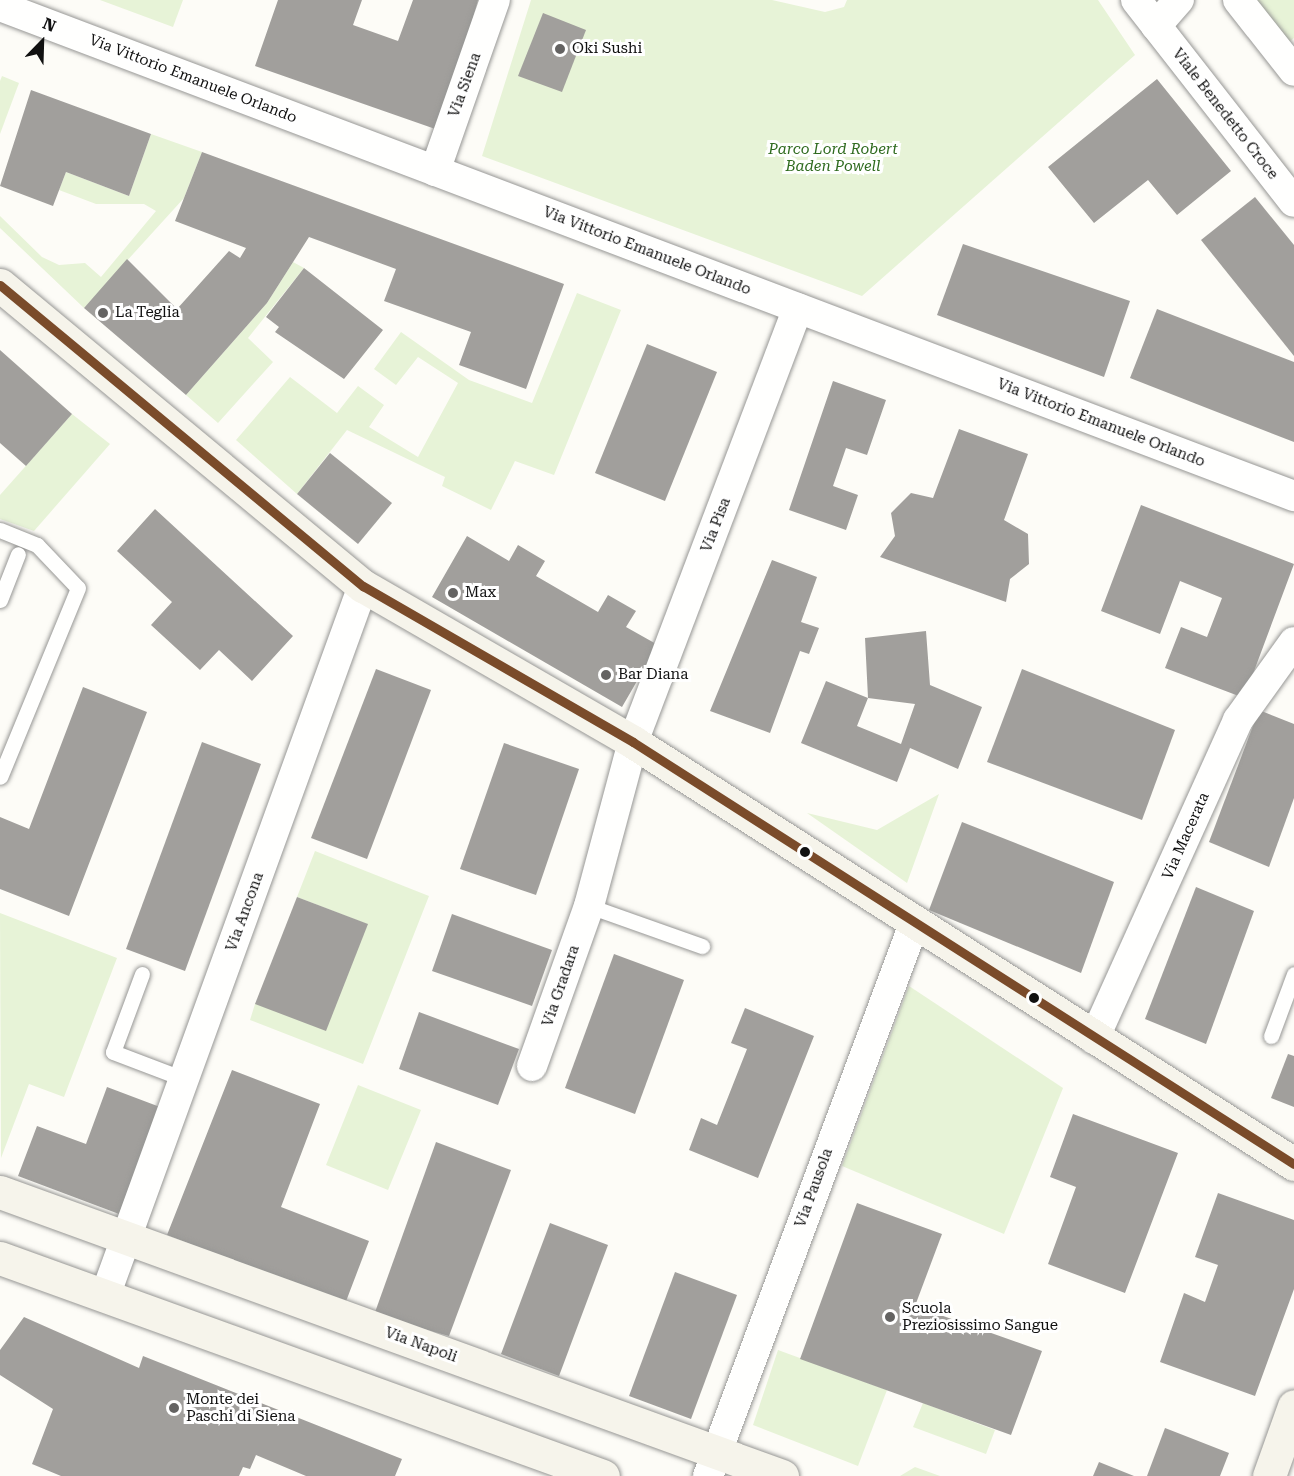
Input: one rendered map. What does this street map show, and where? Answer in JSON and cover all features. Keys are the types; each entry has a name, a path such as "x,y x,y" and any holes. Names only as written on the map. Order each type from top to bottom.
{"street":[{"name":"Via Siena","path":"435,171 495,0"},
{"name":"Viale Benedetto Croce","path":"1136,0 1294,202"},
{"path":"1156,26 1179,0"},
{"path":"1238,0 1294,71"},
{"name":"Via Vittorio Emanuele Orlando","path":"0,6 1294,496"},
{"path":"0,285 363,586 633,742 1094,1039 1294,1164"},
{"name":"Via Pisa","path":"633,742 798,308"},
{"name":"Via Ancona","path":"126,1238 363,586"},
{"name":"Via Macerata","path":"1094,1039 1238,720 1294,642"},
{"name":"Via Gradara","path":"532,1066 589,906 633,742"},
{"name":"Via Pausola","path":"712,1464 914,924"},
{"name":"Via Napoli","path":"0,1192 126,1238 712,1464 782,1476"},
{"path":"105,1296 126,1238"},
{"path":"0,1258 603,1476"},
{"path":"1269,1476 1291,1425"}],"lane":[{"path":"0,530 38,544 78,588 0,777"},
{"path":"0,600 18,554"},
{"path":"589,906 702,946"},
{"path":"142,974 113,1052 184,1079"},
{"path":"1271,1036 1294,974"}],"green space":[{"path":"100,0 183,0 173,27"},
{"name":"Parco Lord Robert Baden Powell","path":"531,0 772,0 825,12 844,7 847,0 1098,0 1135,55 862,296 482,156"},
{"path":"1255,0 1294,0 1294,38 1287,44"},
{"path":"2,76 19,83 0,134 0,81"},
{"path":"151,134 202,152 184,198 84,308 0,228 0,216 42,257 59,265 85,263 101,277 156,211 144,204 96,204 59,190 66,172 129,196"},
{"path":"293,262 304,268 248,338 273,362 218,423 186,395 267,303"},
{"path":"577,293 621,310 554,475 515,461 491,510 442,486 445,477 347,430 297,494 236,440 290,377 337,413 358,386 384,405 369,427 418,457 458,383 418,357 396,385 374,369 401,332 469,380 532,403"},
{"path":"72,414 110,444 34,531 0,519 0,495"},
{"path":"939,794 907,883 807,813 877,830"},
{"path":"315,851 429,896 363,1064 250,1020 255,1004 367,924 297,897"},
{"path":"0,913 117,958 64,1097 29,1084 1,1158"},
{"path":"909,986 1063,1088 1004,1234 842,1166"},
{"path":"358,1085 421,1110 388,1190 326,1165"},
{"path":"778,1350 887,1390 858,1466 753,1425"},
{"path":"923,1403 995,1430 986,1454 913,1427"},
{"path":"915,1467 940,1476 900,1476"}],"building":[{"path":"278,0 362,0 353,25 398,41 413,0 478,0 441,131 255,66"},
{"path":"543,13 586,30 562,92 518,76"},
{"path":"1157,79 1231,171 1177,215 1148,180 1094,223 1048,167"},
{"path":"31,90 151,134 129,196 66,172 53,206 0,186"},
{"path":"202,152 564,284 526,389 459,365 471,332 384,301 396,269 309,237 267,303 186,395 84,308 127,259 177,309 229,251 240,258 246,248 175,221"},
{"path":"1255,197 1294,245 1294,356 1201,240"},
{"path":"963,244 1130,301 1104,377 937,315"},
{"path":"304,268 383,330 344,379 275,332 279,327 266,317"},
{"path":"1157,309 1294,362 1294,442 1130,378"},
{"path":"647,344 717,372 665,501 595,473"},
{"path":"0,350 72,414 26,466 0,443"},
{"path":"833,381 886,400 867,455 846,448 833,486 858,495 846,530 789,510"},
{"path":"959,429 1028,454 1004,520 1028,534 1029,564 1010,579 1006,602 880,557 895,536 891,513 911,493 933,498"},
{"path":"330,453 392,503 358,544 297,494"},
{"path":"1141,505 1294,564 1244,698 1165,668 1181,627 1207,637 1222,598 1180,581 1160,634 1101,611"},
{"path":"155,509 293,636 252,681 219,650 200,670 151,625 172,602 117,551"},
{"path":"467,536 509,561 518,545 545,561 536,576 598,612 608,595 636,611 626,627 658,645 622,707 432,597"},
{"path":"772,560 817,577 801,622 819,628 809,654 800,651 770,733 710,711"},
{"path":"926,631 930,685 982,707 958,769 910,748 897,782 801,743 826,681 868,698 865,638","holes":["868,698 915,704 901,744 857,726"]},
{"path":"376,669 431,690 367,859 311,838"},
{"path":"1022,669 1175,730 1142,820 987,762"},
{"path":"83,687 147,712 69,916 0,889 0,817 29,829"},
{"path":"1259,710 1294,724 1294,798 1269,867 1209,842"},
{"path":"202,742 261,764 185,971 126,949"},
{"path":"504,743 579,769 536,895 460,869"},
{"path":"962,822 1114,882 1081,973 929,910"},
{"path":"1196,887 1254,911 1206,1044 1145,1019"},
{"path":"297,897 368,924 326,1031 255,1004"},
{"path":"452,914 552,950 532,1006 432,971"},
{"path":"614,954 684,980 635,1114 565,1088"},
{"path":"745,1008 814,1036 758,1178 689,1150 701,1118 717,1125 747,1049 731,1043"},
{"path":"419,1012 519,1049 498,1105 399,1069"},
{"path":"1288,1054 1294,1056 1294,1107 1271,1098"},
{"path":"232,1070 320,1104 281,1207 369,1241 345,1304 167,1235"},
{"path":"107,1087 160,1107 119,1214 18,1176 37,1126 86,1144"},
{"path":"1073,1114 1178,1153 1125,1293 1048,1264 1076,1187 1050,1177"},
{"path":"436,1142 511,1170 449,1336 374,1315"},
{"path":"1218,1193 1294,1220 1294,1289 1255,1396 1160,1362 1184,1293 1205,1302 1218,1265 1195,1257"},
{"path":"857,1203 942,1234 915,1306 1042,1351 1011,1435 800,1359"},
{"path":"550,1223 608,1245 559,1376 501,1354"},
{"path":"675,1272 737,1295 691,1419 629,1396"},
{"path":"24,1317 139,1368 143,1356 402,1459 395,1476 306,1476 256,1455 250,1469 243,1467 239,1476 61,1476 32,1464 53,1409 0,1375 0,1350"},
{"path":"1165,1428 1229,1453 1220,1476 1147,1476"},
{"path":"1099,1462 1134,1476 1093,1476"}],"transit line":[{"path":"0,285 363,586 633,742 1294,1164"}],"place":[{"name":"Oki Sushi","path":"560,49"},
{"name":"La Teglia","path":"103,313"},
{"name":"Max","path":"453,593"},
{"name":"Bar Diana","path":"606,675"},
{"name":"Scuola Preziosissimo Sangue","path":"890,1317"},
{"name":"Monte dei Paschi di Siena","path":"174,1408"}]}
